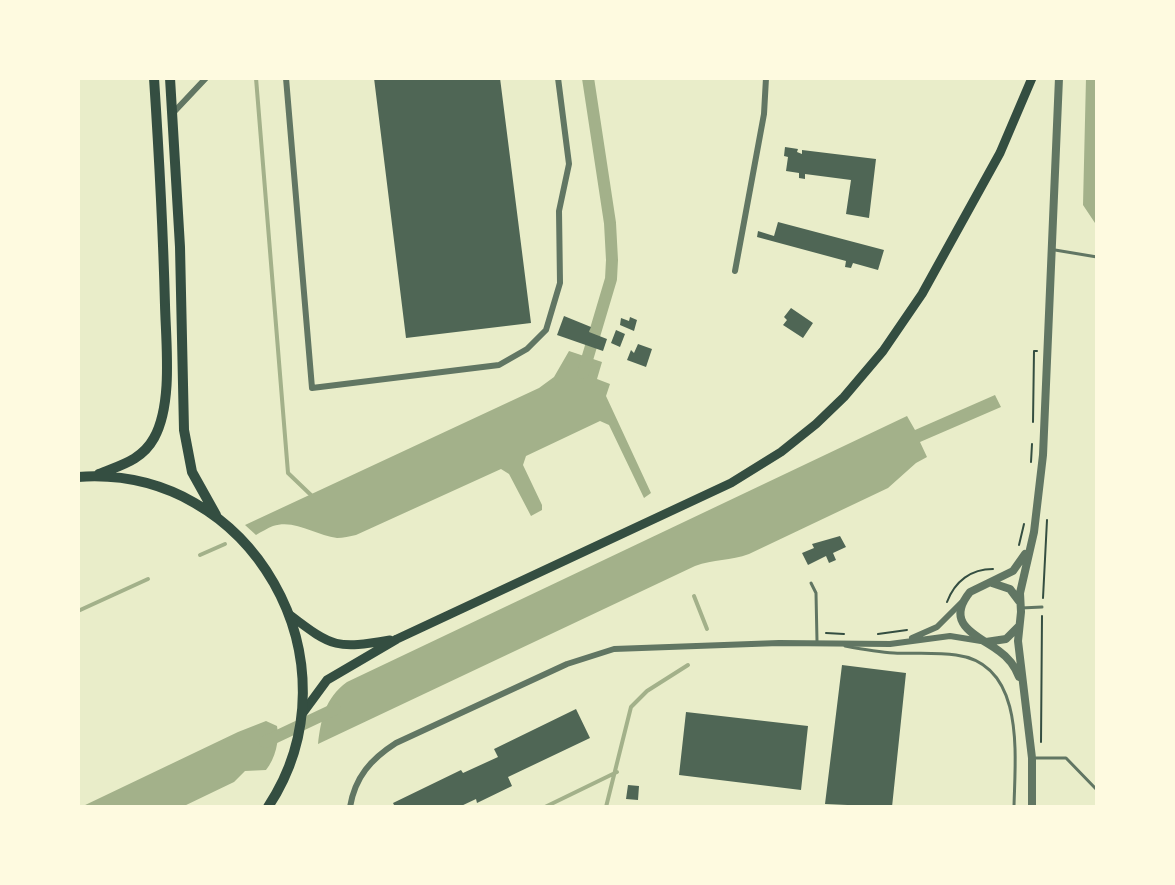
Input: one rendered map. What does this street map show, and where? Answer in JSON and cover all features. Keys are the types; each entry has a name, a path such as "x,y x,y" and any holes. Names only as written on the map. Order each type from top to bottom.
{"main road":[{"path":"93,476 142,454 155,436 163,411 164,275 154,78"},
{"path":"170,78 186,442 192,472 219,520"},
{"path":"302,714 327,680 397,639 711,493 767,461 816,424 883,351 922,294 1000,153 1032,78"},
{"path":"78,477 123,478 163,488 194,502 238,536 268,573 290,615 303,674 302,714 292,758 268,807"},
{"path":"290,615 319,637 339,646 397,639"}],"street":[{"path":"173,113 206,78"},
{"path":"286,78 312,388 499,365 527,349 546,330 560,283 559,211 569,164 558,78"},
{"path":"735,271 764,114 766,78"},
{"path":"1032,807 1036,758 1018,652 1021,584 1034,532 1043,455 1059,78"},
{"path":"890,644 937,627 983,584 1005,576 1019,565 1034,532"},
{"path":"983,584 1005,586 1014,592 1021,606"},
{"path":"966,597 961,612 963,624 971,635 998,649 1013,664 1026,697"},
{"path":"350,807 362,773 389,747 583,657 630,648 779,643 890,644 950,636 985,642 1006,639 1020,622"}],"lane":[{"path":"1052,249 1097,257"},
{"path":"811,583 816,593 821,644 893,653 957,655 985,667 999,681 1008,698 1014,740 1014,807"},
{"path":"1021,606 1042,607"},
{"path":"1036,758 1066,758 1097,790"}],"path":[{"path":"1030,471 1034,351 1046,351"},
{"path":"1018,549 1025,515"},
{"path":"1036,758 1047,518"},
{"path":"944,610 950,594 961,580 976,571 1002,567"},
{"path":"868,634 904,631 918,626"},
{"path":"818,633 856,634"}],"shaded area":[{"path":"1086,78 1097,78 1097,226 1083,205"},
{"path":"569,351 602,362 597,379 610,384 606,396 651,493 644,498 609,425 600,421 526,456 523,465 542,505 542,510 531,516 509,474 501,469 356,535 337,538 281,524 256,535 245,525 539,388 554,377"},
{"path":"995,395 1001,407 920,442 927,457 888,488 749,554 695,566 318,744 325,710 347,682 907,416 915,430"},
{"path":"266,721 277,726 278,737 266,770 245,771 234,782 182,807 81,807 238,732"}],"building":[{"path":"374,78 500,78 531,323 406,338"},
{"path":"785,147 798,149 797,152 802,154 802,150 876,159 869,218 846,214 851,180 805,174 805,179 799,178 799,173 786,171 788,157 784,156"},
{"path":"778,222 884,250 878,270 853,263 851,268 845,267 846,261 757,237 758,231 774,236"},
{"path":"791,308 813,323 803,338 783,325 787,320 784,317"},
{"path":"564,316 591,327 589,332 607,339 603,351 557,335"},
{"path":"630,317 637,320 634,331 620,325 621,318 629,321"},
{"path":"616,330 625,334 620,347 611,343"},
{"path":"638,344 652,349 646,367 627,360"},
{"path":"840,536 846,547 833,553 836,560 829,563 826,556 808,565 802,553 814,548 812,544"},
{"path":"842,665 906,673 892,807 825,804"},
{"path":"576,709 590,738 508,777 512,786 477,803 476,799 459,807 395,807 393,803 461,770 463,773 498,757 494,749"},
{"path":"686,712 808,726 801,790 679,775"},
{"path":"628,785 639,786 638,800 626,799"}],"waterway":[{"path":"256,78 288,473 312,496"},
{"path":"583,373 611,279 612,260 610,223 588,78"},
{"path":"200,555 225,544"},
{"path":"78,611 148,579"},
{"path":"694,596 707,629"},
{"path":"606,807 631,707 647,691 688,665"},
{"path":"265,742 335,709"},
{"path":"545,807 617,772"}]}
